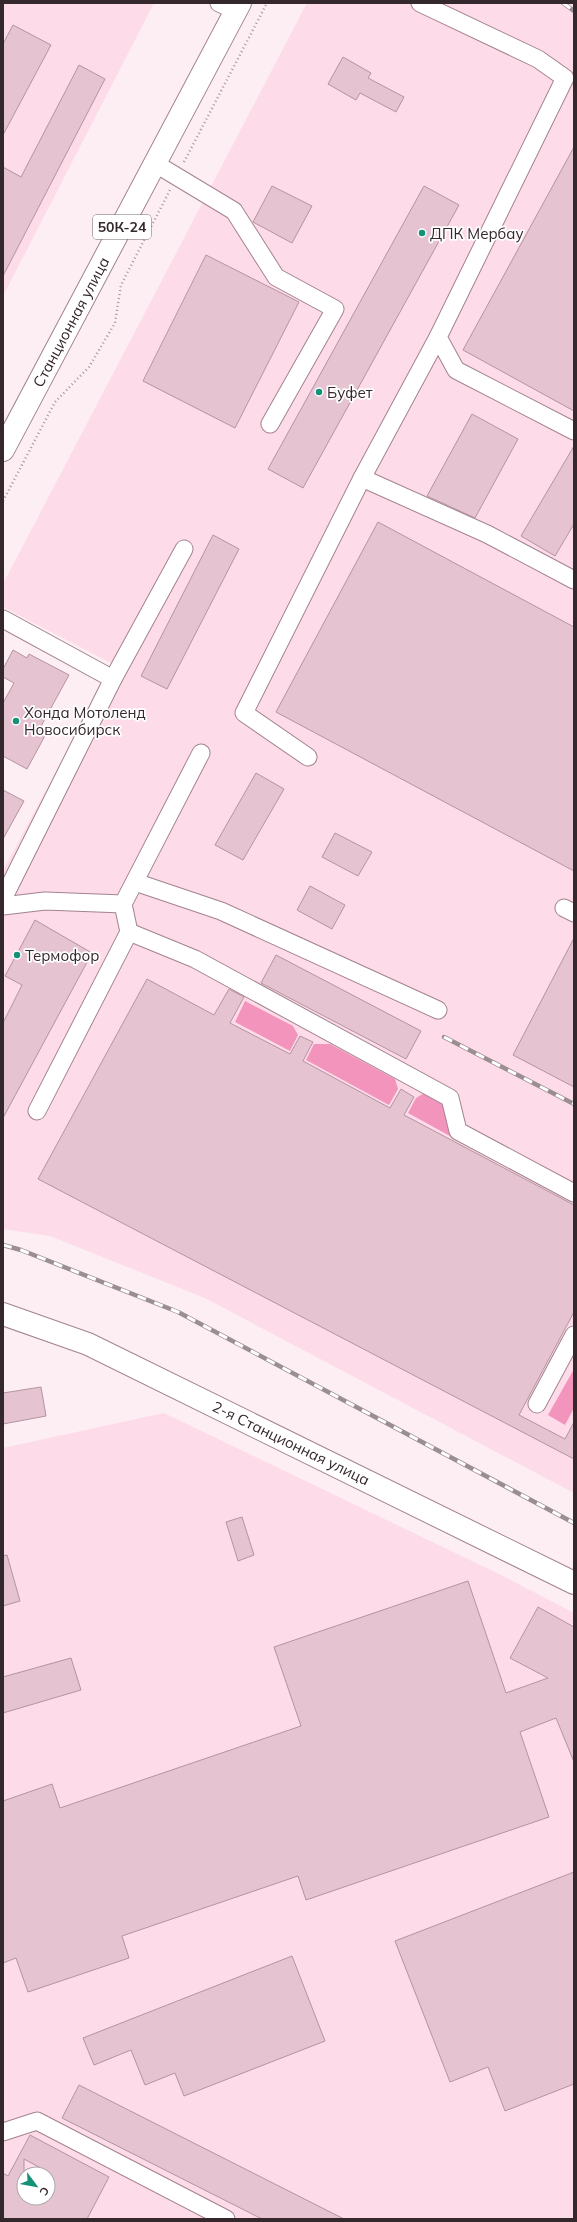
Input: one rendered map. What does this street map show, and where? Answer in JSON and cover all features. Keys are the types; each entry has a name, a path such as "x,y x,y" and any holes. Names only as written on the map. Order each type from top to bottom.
{"main road":[{"name":"Станционная улица","path":"3,450 47,364 156,164 232,6"},
{"name":"2-я Станционная улица","path":"3,1314 88,1344 574,1583"}],"lane":[{"path":"308,757 244,713 362,478 438,337 569,80 538,59 420,3"},
{"path":"156,164 234,212 276,277 335,309 270,424"},
{"path":"438,337 456,370 574,431"},
{"path":"362,478 487,534 574,580"},
{"path":"3,900 113,679 184,550"},
{"path":"3,619 113,679"},
{"path":"37,1111 129,932 123,904 201,753"},
{"path":"135,882 221,911 438,1010"},
{"path":"3,906 45,901 123,904"},
{"path":"129,932 195,959 450,1098 458,1131 574,1193"},
{"path":"537,1404 574,1335"},
{"path":"3,2132 37,2121 226,2219"}],"path":[{"path":"3,501 54,402 89,367 115,323 121,285 176,176 267,3"}],"shaded area":[{"path":"3,3 154,3 3,296"},
{"path":"307,3 574,3 574,1493 205,1298 50,1236 3,1229 3,871 113,664 3,607 3,584"},
{"path":"245,1001 293,1026 298,1035 290,1051 235,1022"},
{"path":"314,1044 330,1044 395,1079 398,1089 389,1105 306,1060"},
{"path":"426,1092 445,1102 450,1136 408,1113 416,1098"},
{"path":"574,1369 574,1408 565,1425 548,1415"},
{"path":"164,1413 501,1575 574,1613 574,2219 3,2219 3,1448"}],"building":[{"path":"13,25 51,45 3,135 3,44"},
{"path":"343,57 371,73 368,78 404,97 396,112 360,93 356,100 328,84"},
{"path":"79,65 105,79 3,276 3,167 21,177"},
{"path":"574,147 574,411 463,350"},
{"path":"272,186 312,206 292,243 253,222"},
{"path":"424,186 459,205 303,488 268,469"},
{"path":"206,255 299,302 235,428 143,381"},
{"path":"472,414 518,439 475,518 427,496"},
{"path":"574,446 574,524 555,556 521,536"},
{"path":"378,522 574,627 574,871 276,712"},
{"path":"213,535 239,549 167,689 141,676"},
{"path":"13,650 27,658 29,654 69,675 40,728 47,732 27,769 3,756 3,703 14,683 3,677 3,669"},
{"path":"256,773 284,789 243,860 215,845"},
{"path":"3,790 24,801 3,839"},
{"path":"335,833 372,852 358,876 322,857"},
{"path":"310,886 345,905 332,929 297,910"},
{"path":"35,920 92,953 3,1118 3,1023 22,985 5,976"},
{"path":"574,938 574,1087 513,1055"},
{"path":"276,955 421,1031 406,1059 261,983"},
{"path":"147,979 214,1015 229,989 244,997 230,1023 290,1054 300,1036 313,1042 303,1061 390,1108 401,1089 414,1097 404,1115 574,1205 574,1312 519,1415 565,1439 574,1422 574,1459 38,1179"},
{"path":"41,1387 46,1416 3,1424 3,1393"},
{"path":"242,1517 254,1555 238,1561 226,1522"},
{"path":"7,1555 20,1601 3,1606 3,1556"},
{"path":"468,1581 506,1693 548,1678 510,1658 538,1607 574,1627 574,1762 556,1718 520,1732 549,1817 306,1900 298,1876 122,1936 129,1958 28,1992 16,1958 3,1963 3,1801 52,1784 60,1808 301,1726 274,1647"},
{"path":"71,1658 81,1690 3,1713 3,1677"},
{"path":"574,1872 574,2084 505,2111 488,2067 450,2082 395,1941"},
{"path":"292,1956 325,2041 184,2096 175,2073 145,2085 131,2050 94,2065 83,2038"},
{"path":"79,2085 344,2219 262,2219 62,2118"},
{"path":"30,2135 109,2177 87,2219 3,2219 3,2173 8,2176"}],"railway":[{"path":"563,3 574,11"},
{"path":"444,1037 574,1104"},
{"path":"3,1245 21,1250 178,1312 574,1523"}],"place":[{"name":"ДПК Мербау","path":"422,233"},
{"name":"Буфет","path":"319,392"},
{"name":"Хонда Мотоленд Новосибирск","path":"16,721"},
{"name":"Термофор","path":"17,955"}]}
